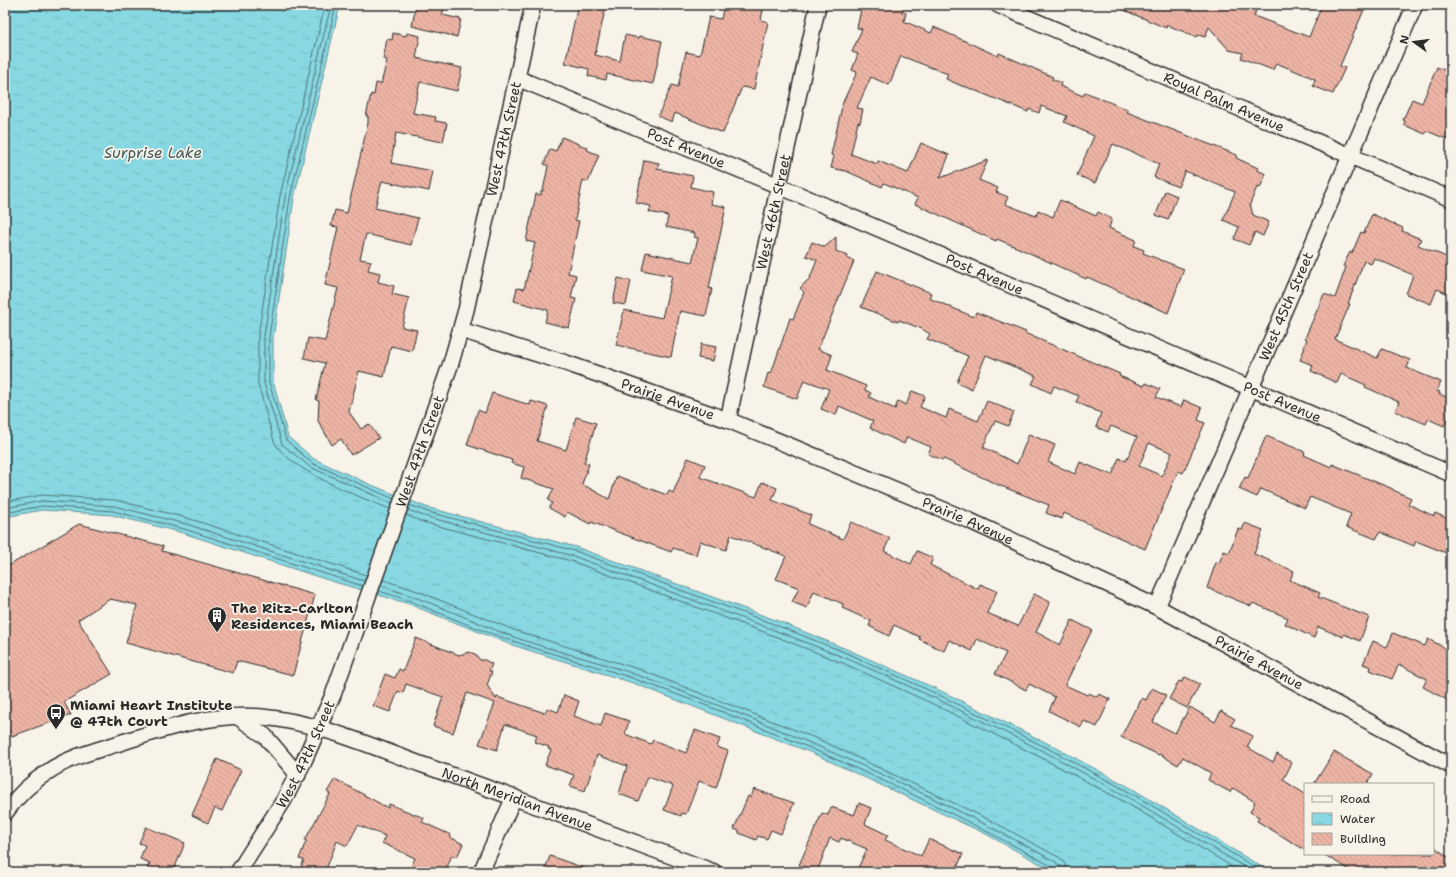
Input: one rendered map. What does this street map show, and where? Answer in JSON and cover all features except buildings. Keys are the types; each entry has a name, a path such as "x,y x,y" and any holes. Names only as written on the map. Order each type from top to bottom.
{"street":[{"name":"West 47th Street","path":"238,872 278,811 298,775 319,729 361,617 461,330 533,5"},
{"name":"West 46th Street","path":"728,420 818,5"},
{"name":"Royal Palm Avenue","path":"998,5 1451,199"},
{"name":"West 45th Street","path":"1157,607 1415,5"},
{"name":"Post Avenue","path":"517,78 779,186 1451,474"},
{"name":"Prairie Avenue","path":"461,330 566,363 728,420 968,520 1157,607 1451,766"},
{"name":"North Meridian Avenue","path":"5,813 16,799 39,778 74,758 162,729 203,720 238,717 268,718 319,729 514,797 714,872"},
{"path":"238,717 265,736 298,775"},
{"path":"481,872 514,797"}],"water":[{"name":"Surprise Lake","path":"5,5 340,5 294,198 273,338 273,381 288,437 314,459 369,484 426,507 576,547 778,621 851,651 939,690 1049,744 1131,788 1270,872 1055,872 984,833 812,753 633,683 509,644 406,603 331,581 183,533 112,515 42,510 5,517"}],"place":[{"name":"The Ritz-Carlton Residences, Miami Beach","path":"217,633"},
{"name":"Miami Heart Institute @ 47th Court","path":"56,730"}]}
